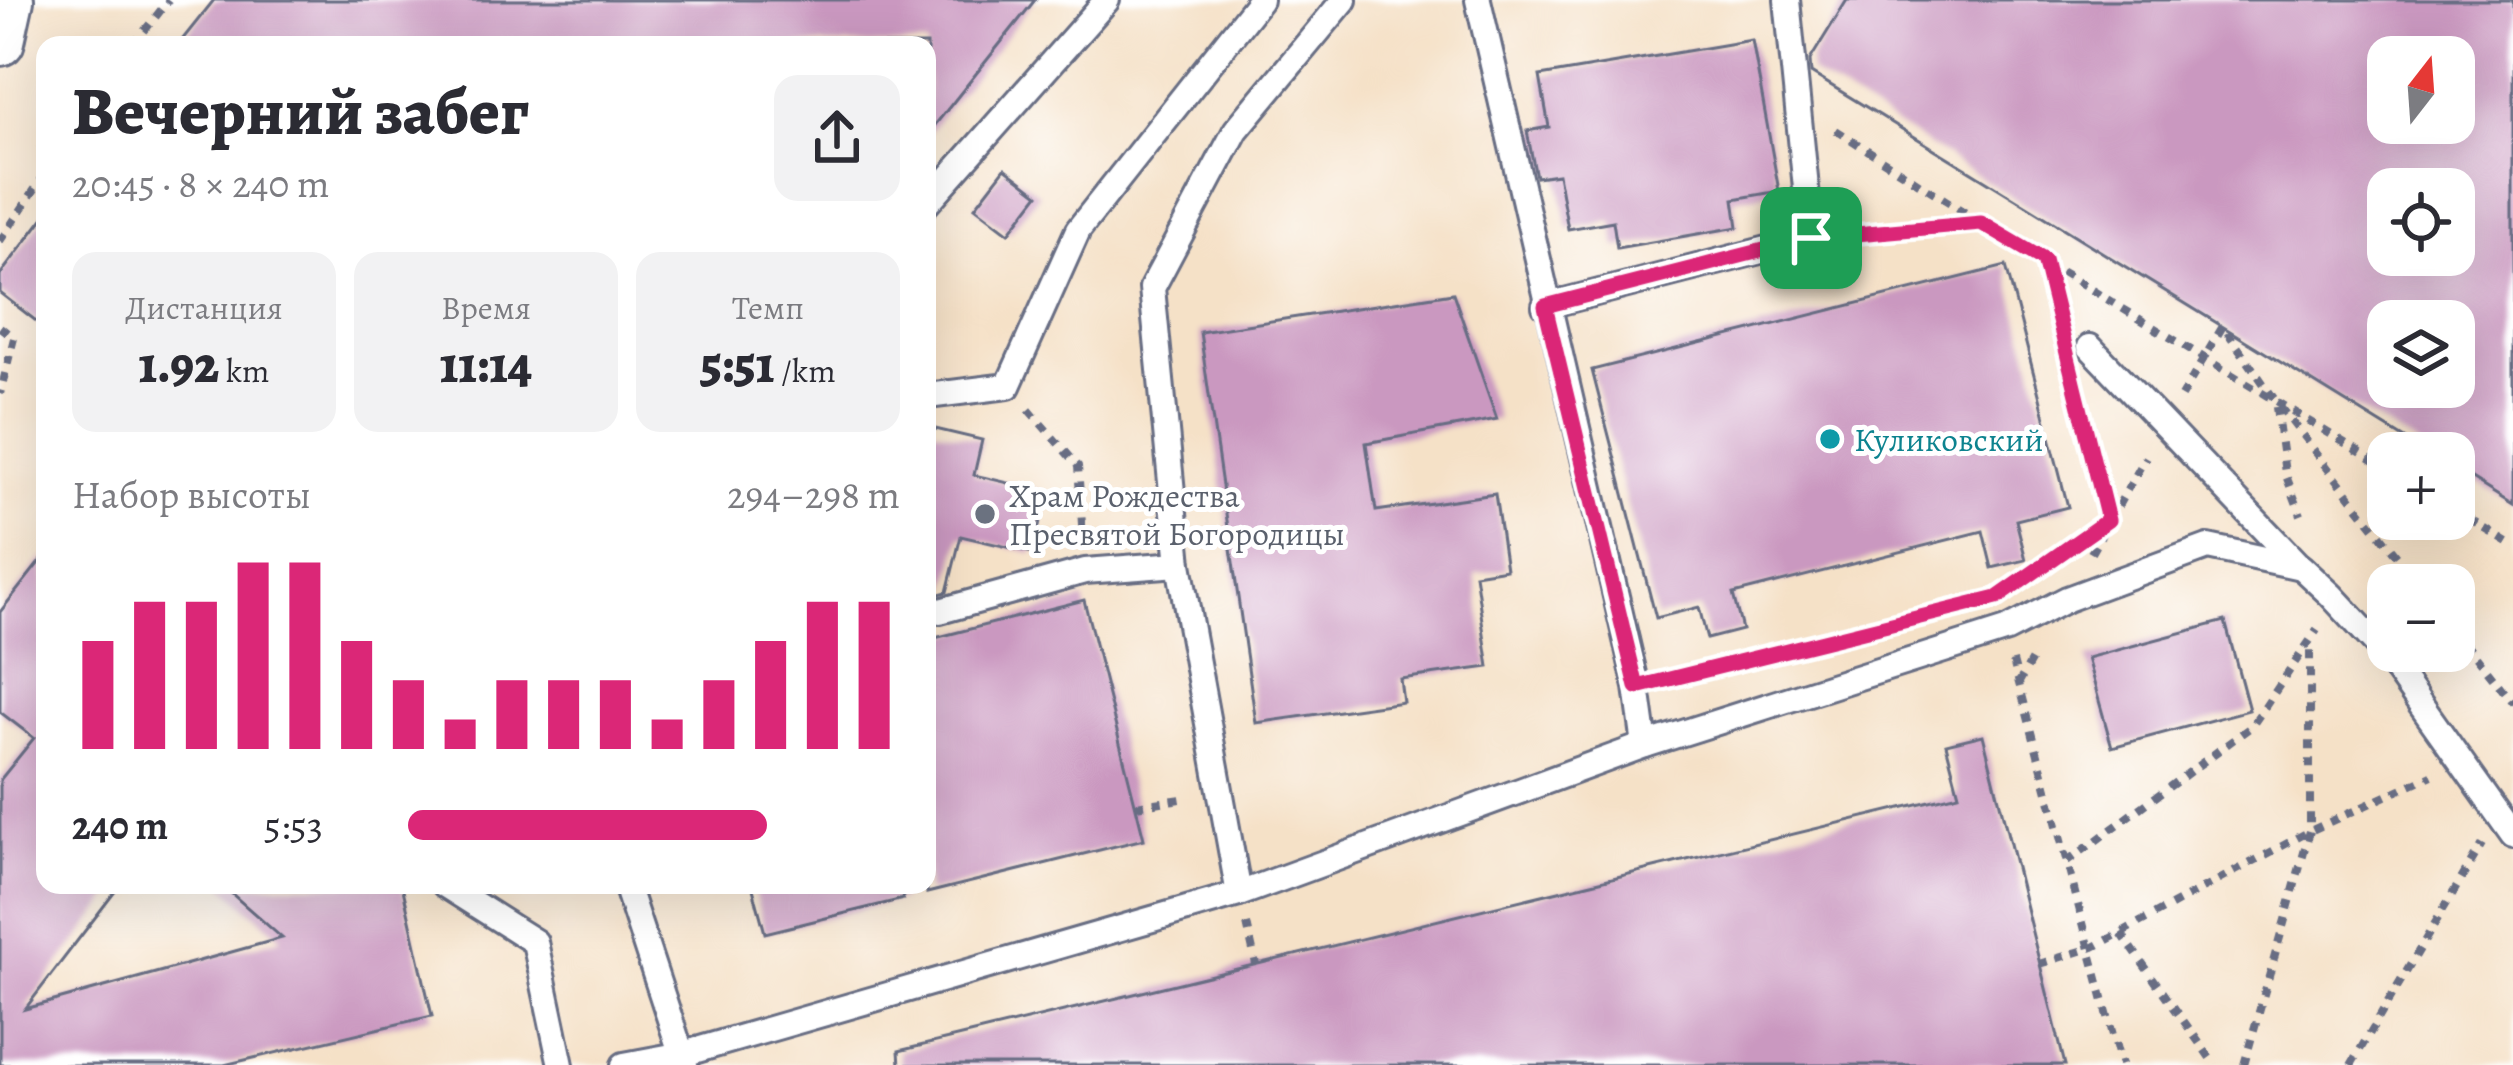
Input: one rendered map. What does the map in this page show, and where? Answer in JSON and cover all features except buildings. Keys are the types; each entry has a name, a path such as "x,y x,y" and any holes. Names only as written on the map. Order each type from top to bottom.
{"street":[{"path":"0,41 9,0"}],"lane":[{"path":"936,193 1107,0"},
{"path":"936,395 1008,386 1078,230 1260,0"},
{"path":"1239,894 1179,564 1153,288 1236,130 1344,0"},
{"path":"1478,0 1545,306 1637,687 1645,746"},
{"path":"1545,306 1811,238 1802,109 1787,0"},
{"path":"2078,347 2165,427 2382,650 2506,825"},
{"path":"624,1065 684,1059 1239,894 1645,746 2007,630 2066,598 2208,547 2300,568"},
{"path":"936,610 1085,571 1179,564"},
{"path":"459,894 535,942 561,1065"},
{"path":"629,894 684,1059"}],"path":[{"path":"140,36 169,0"},
{"path":"1802,109 2367,457"},
{"path":"0,241 36,187"},
{"path":"1811,238 1981,223"},
{"path":"2044,260 2078,347"},
{"path":"2016,585 2108,520 2223,326 2404,564"},
{"path":"0,327 14,338 0,394"},
{"path":"2070,369 2108,520"},
{"path":"1008,386 1078,466 1085,571"},
{"path":"2275,400 2285,473"},
{"path":"2475,523 2513,546"},
{"path":"1637,687 1930,614"},
{"path":"2067,862 2252,726 2310,646 2310,831 2244,1065"},
{"path":"2475,655 2513,703"},
{"path":"2026,713 2094,947 2121,1065"},
{"path":"2039,964 2094,947 2310,831 2464,760"},
{"path":"1136,806 1220,793"},
{"path":"2351,1065 2506,825"},
{"path":"2121,933 2216,1065"}],"place":[{"name":"Куликовский","path":"1830,439"},
{"name":"Храм Рождества Пресвятой Богородицы","path":"985,514"}],"route":[{"path":"1981,223 2044,260 2108,520 1997,598 1637,687 1545,306 1811,238 1981,223"}]}
